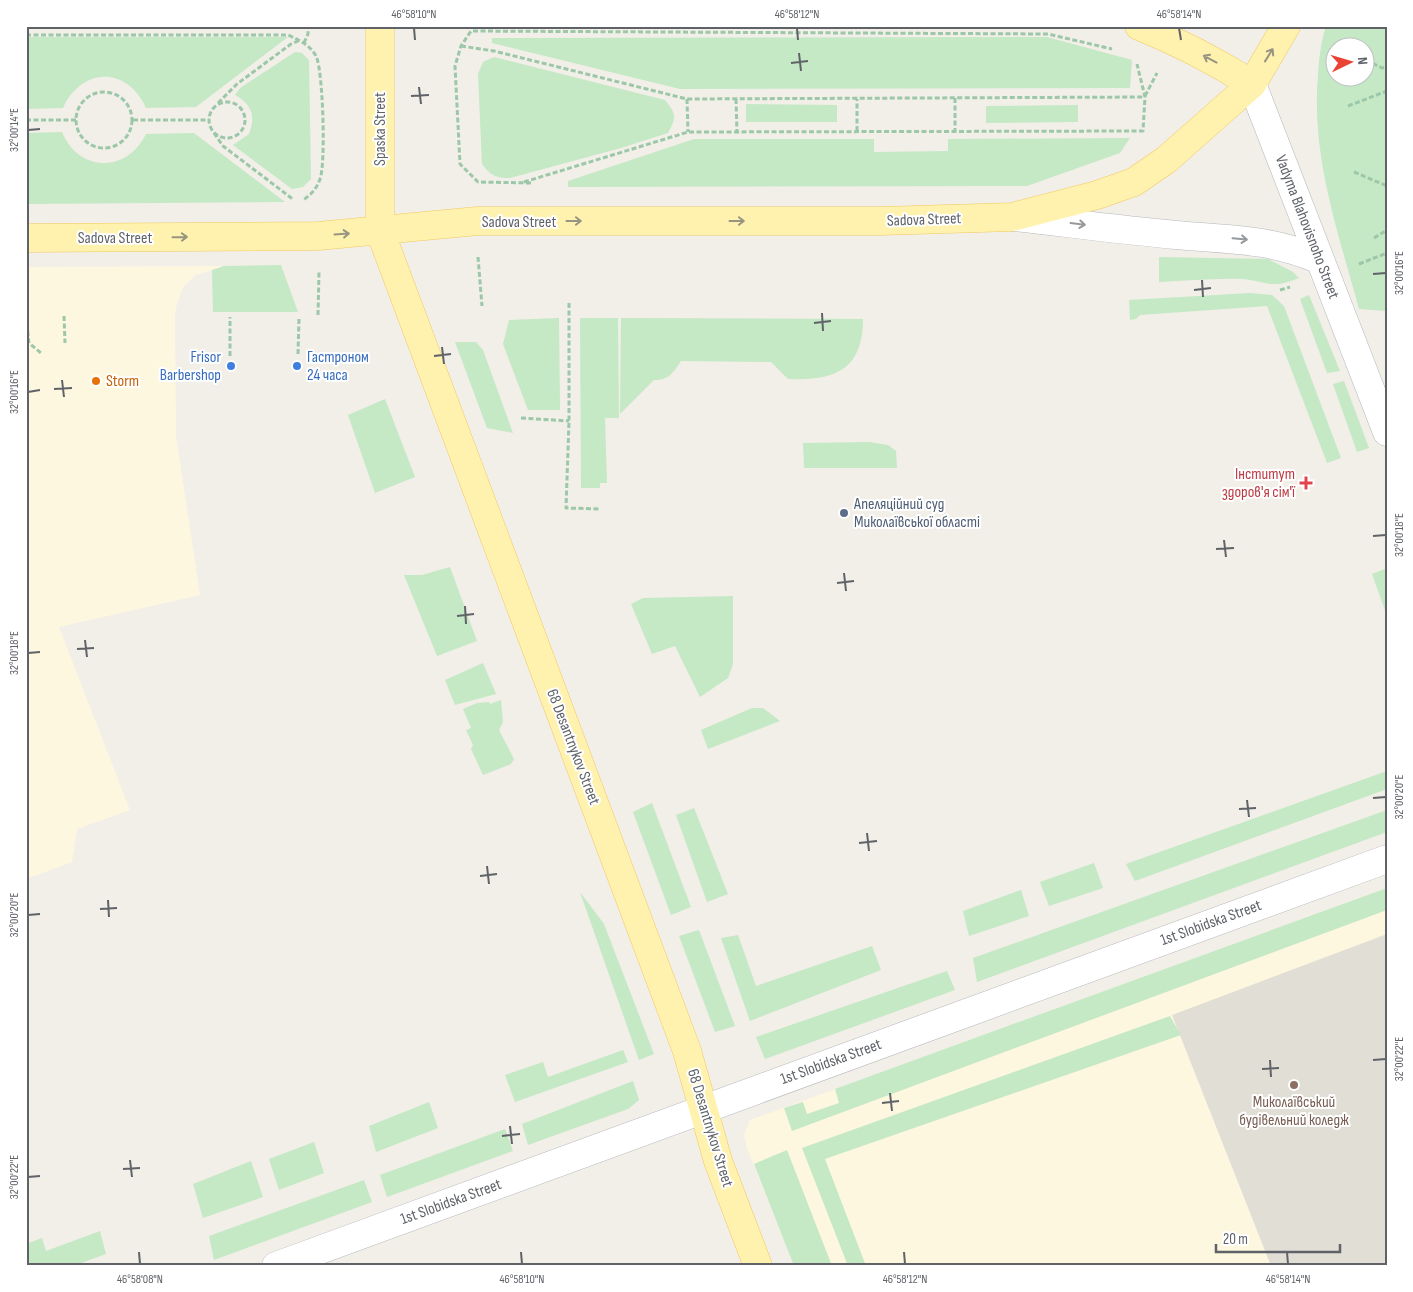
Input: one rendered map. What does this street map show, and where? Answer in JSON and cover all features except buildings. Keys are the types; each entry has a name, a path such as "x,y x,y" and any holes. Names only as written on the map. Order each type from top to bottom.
{"main road":[{"name":"Spaska Street","path":"380,26 380,231"},
{"path":"1138,26 1169,38 1214,60 1252,84 1286,26"},
{"name":"Sadova Street","path":"26,238 318,236 478,221 880,222 1012,216 1097,195 1134,182 1166,160 1252,84"},
{"name":"68 Desantnykov Street","path":"380,231 686,1051 718,1161 758,1266"}],"street":[{"name":"Vadyma Blahovisnoho Street","path":"1252,84 1318,259 1387,432"},
{"name":"Sadova Street","path":"1012,216 1179,236 1259,241 1294,249 1318,259"},
{"name":"1st Slobidska Street","path":"276,1266 704,1111 1387,859"}],"path":[{"path":"214,107 227,102 240,107 246,120 244,127 234,137 220,137 210,127 209,120 214,107 237,84 291,44 302,42 308,34 308,26"},
{"path":"1115,50 1048,34 471,31 461,46 455,66 460,164 478,182 524,182 688,132 1143,131 1145,97 1136,60"},
{"path":"26,35 288,35 302,42 316,55 321,72 323,168 317,186 311,194 289,205"},
{"path":"461,46 494,51 687,99 1145,97"},
{"path":"105,91 125,100 131,109 133,120 131,132 125,140 115,147 104,149 84,140 78,131 76,120 78,109 84,100 94,94 105,91"},
{"path":"1348,106 1387,91"},
{"path":"857,98 857,131"},
{"path":"955,98 955,131"},
{"path":"687,99 688,132"},
{"path":"736,99 737,132"},
{"path":"26,120 76,120"},
{"path":"133,120 209,120"},
{"path":"1354,172 1387,186"},
{"path":"1374,238 1387,230"},
{"path":"569,303 570,421 566,508 601,508"},
{"path":"26,316 30,343 41,353"},
{"path":"64,316 65,343"},
{"path":"230,317 230,356"},
{"path":"298,354 299,318"},
{"path":"521,418 570,421"}],"shaded area":[{"path":"224,266 196,275 184,286 177,303 175,316 176,436 200,595 59,627 130,810 77,829 72,862 26,879 26,267"},
{"path":"1387,888 1387,1266 794,1266 747,1148 744,1135 750,1120"},
{"name":"Миколаївський будівельний коледж","path":"1387,934 1387,1266 1271,1266 1172,1015"}],"green space":[{"path":"1326,26 1387,26 1387,311 1359,309 1328,194 1322,165 1317,105 1319,62"},
{"path":"26,37 288,37 196,107 146,108 138,94 128,85 116,79 104,77 93,79 81,85 71,95 63,108 26,109"},
{"path":"1047,37 1132,60 1130,88 680,89 492,43 492,38"},
{"path":"295,52 302,53 309,60 311,179 303,187 292,189 233,145 249,134 252,122 249,107 235,95 240,88"},
{"path":"494,57 665,100 673,112 673,123 668,133 621,148 510,178 497,177 491,174 482,164 478,74 483,62"},
{"path":"746,104 837,105 837,122 746,122"},
{"path":"1078,105 1078,122 986,123 986,106"},
{"path":"62,132 70,145 80,155 91,161 103,163 116,161 127,156 138,147 146,134 194,133 285,202 26,204 26,133"},
{"path":"1130,138 1120,153 1027,186 568,187 568,181 694,139 874,139 874,152 948,151 948,139"},
{"path":"1159,257 1268,259 1293,272 1299,278 1282,284 1269,284 1242,279 1159,282"},
{"path":"281,265 298,312 213,312 212,270 224,266"},
{"path":"1250,293 1272,295 1284,306 1341,458 1327,463 1267,306 1140,315 1136,319 1130,320 1129,300"},
{"path":"1309,295 1340,371 1327,373 1300,299"},
{"path":"559,318 560,410 528,410 503,344 509,320"},
{"path":"580,318 618,318 619,418 605,418 607,483 600,483 600,488 581,488"},
{"path":"621,318 863,319 862,337 858,351 851,361 832,375 819,378 788,379 771,362 681,361 670,375 663,379 654,380 620,414"},
{"path":"455,342 476,342 483,350 513,433 487,428"},
{"path":"1344,381 1369,448 1357,452 1333,384"},
{"path":"385,399 415,477 375,493 348,415"},
{"path":"869,442 888,445 896,451 897,468 804,468 803,443"},
{"path":"450,567 477,641 437,656 404,575 422,575"},
{"path":"1387,568 1387,616 1372,574"},
{"path":"733,596 733,664 728,678 700,697 675,646 652,654 631,604 643,598"},
{"path":"483,663 496,694 455,705 445,680"},
{"path":"501,700 503,722 499,730 514,759 511,764 483,775 471,749 473,745 466,730 471,728 463,709 477,703 489,702 490,704"},
{"path":"752,708 763,708 780,721 708,749 701,730"},
{"path":"1387,771 1387,789 1135,881 1126,864"},
{"path":"652,803 691,907 671,915 633,812"},
{"path":"694,808 728,894 707,902 676,815"},
{"path":"1387,810 1387,832 977,982 973,958"},
{"path":"1094,863 1103,888 1049,906 1040,882"},
{"path":"1387,888 1387,910 792,1131 784,1108 803,1102 807,1114 839,1103 835,1089"},
{"path":"1021,890 1029,916 969,936 963,911"},
{"path":"580,892 604,924 654,1054 639,1060"},
{"path":"699,930 735,1026 715,1032 679,936"},
{"path":"738,935 756,986 872,946 881,970 750,1021 721,938"},
{"path":"947,971 955,990 765,1059 756,1037"},
{"path":"1170,1016 1181,1035 825,1159 866,1266 848,1266 802,1148"},
{"path":"623,1050 628,1062 515,1102 505,1075 543,1062 548,1077"},
{"path":"633,1081 639,1100 628,1109 528,1145 522,1124"},
{"path":"429,1102 438,1128 376,1152 369,1126"},
{"path":"505,1129 513,1151 387,1197 380,1175"},
{"path":"314,1142 324,1173 279,1190 269,1159"},
{"path":"787,1150 832,1266 794,1266 754,1164"},
{"path":"251,1161 263,1197 203,1218 193,1184"},
{"path":"364,1180 372,1202 214,1260 209,1236"},
{"path":"100,1231 106,1254 73,1266 26,1266 26,1244 42,1238 46,1251"}],"place":[{"name":"Frisor Barbershop","path":"231,366"},
{"name":"Гастроном 24 часа","path":"297,366"},
{"name":"Storm","path":"96,381"},
{"name":"Інститут здоров'я сім'ї","path":"1306,483"},
{"name":"Апеляційний суд Миколаївської області","path":"844,513"},
{"name":"Миколаївський будівельний коледж","path":"1294,1085"}]}
